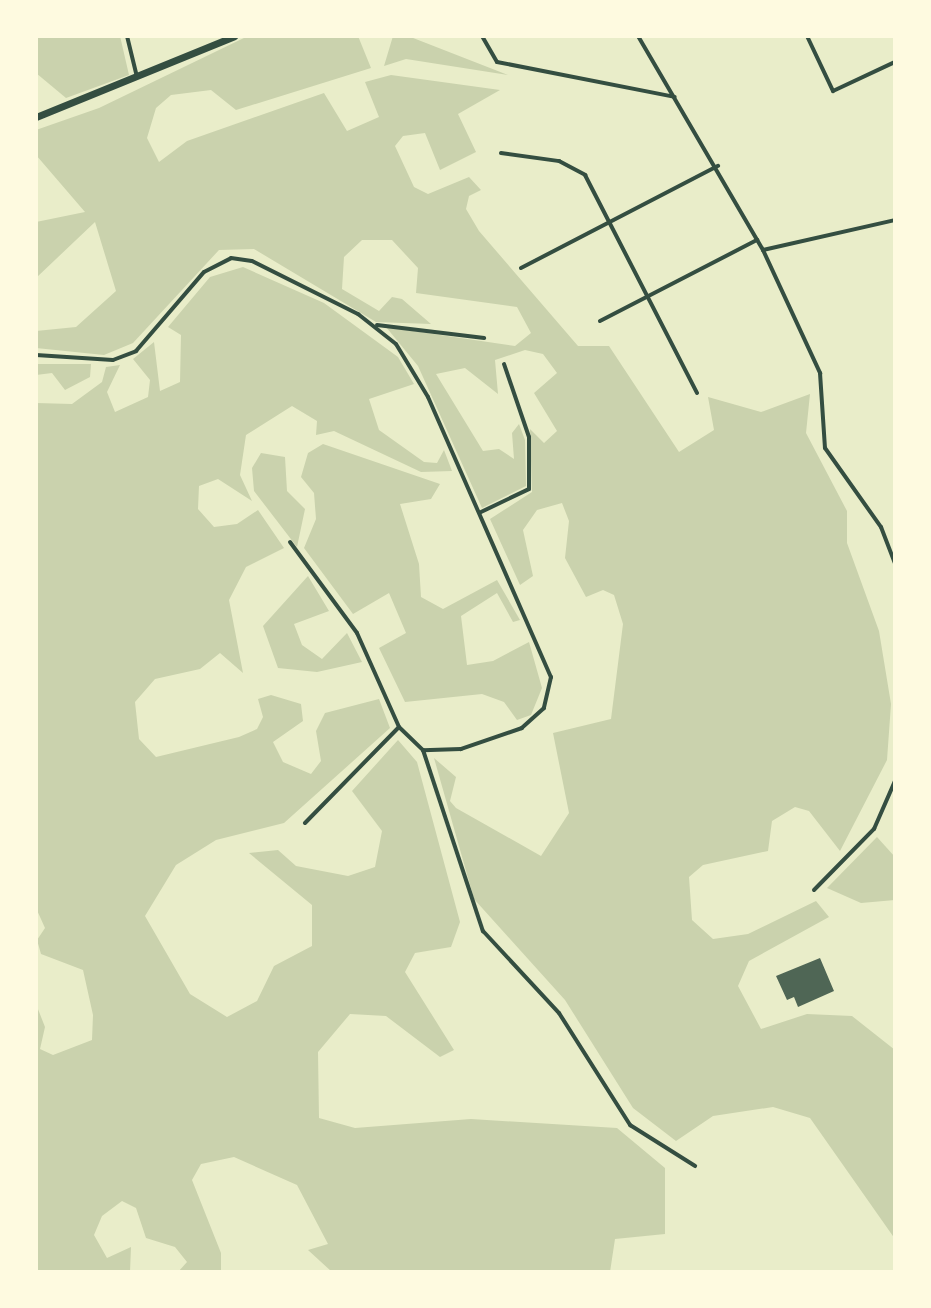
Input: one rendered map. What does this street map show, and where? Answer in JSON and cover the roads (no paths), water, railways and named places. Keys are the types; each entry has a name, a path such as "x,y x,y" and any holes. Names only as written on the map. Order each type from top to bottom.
{"main road":[{"path":"36,117 137,79 232,36"}],"street":[{"path":"127,36 137,79"},
{"path":"482,36 497,62 675,97"},
{"path":"638,36 718,166 763,250 820,373 825,448 881,527 895,564"},
{"path":"807,36 833,91 895,62"},
{"path":"501,153 577,168 612,221 697,393"},
{"path":"521,268 718,166"},
{"path":"763,250 895,220"},
{"path":"600,321 757,240"},
{"path":"36,355 113,360 136,351 204,272 231,258 252,261 375,325 484,338"},
{"path":"375,325 417,375 549,667 548,699 522,728 461,749 423,750"},
{"path":"481,512 529,489 529,437 504,364"},
{"path":"290,542 357,633 399,727 423,750 483,931 559,1013 630,1125 695,1166"},
{"path":"305,823 399,727"},
{"path":"814,890 874,829 895,781"}]}
